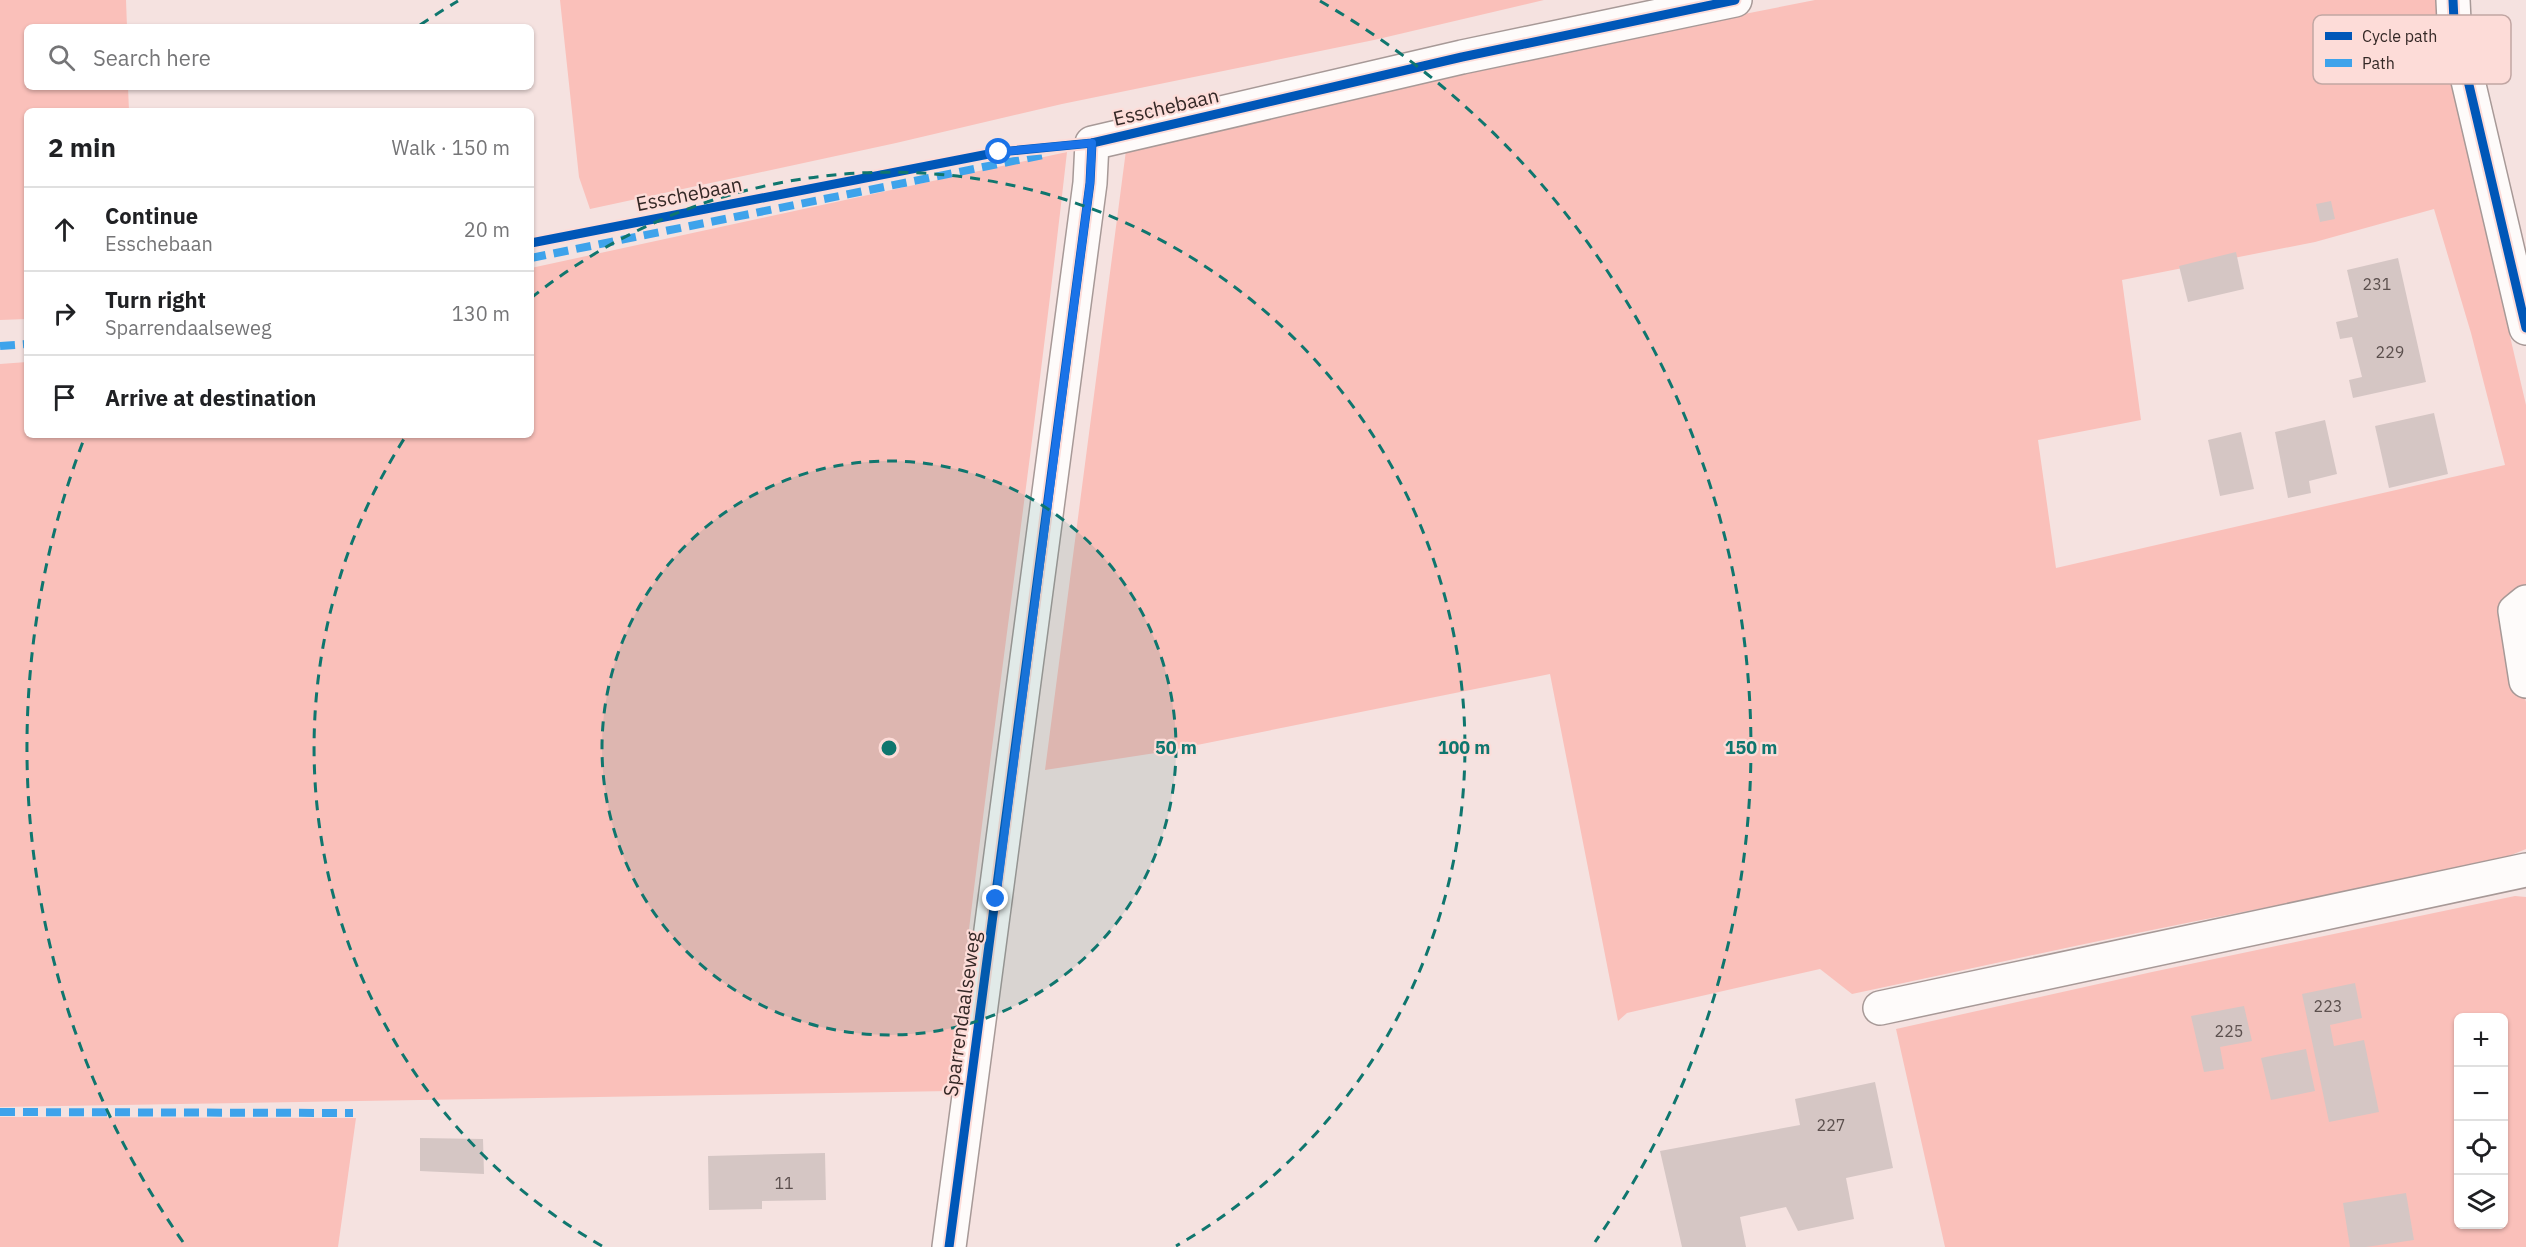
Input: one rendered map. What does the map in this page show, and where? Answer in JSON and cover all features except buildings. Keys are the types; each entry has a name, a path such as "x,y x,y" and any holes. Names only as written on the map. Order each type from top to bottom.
{"street":[{"name":"Esschebaan","path":"1092,143 1462,57 1735,0"},
{"path":"2453,0 2454,15"},
{"path":"2469,84 2526,328"},
{"name":"Sparrendaalseweg","path":"949,1247 1089,194 1092,143"},
{"path":"2526,602 2515,611 2526,681"},
{"path":"1880,1008 2526,870"}],"shaded area":[{"path":"0,0 126,0 127,24 24,24 24,90 128,90 129,108 24,108 24,319 0,320"},
{"path":"560,0 1544,0 1374,40 1062,104 896,143 590,209 579,177"},
{"path":"1815,0 2440,0 2442,15 2313,15 2313,84 2455,84 2526,405 2526,619 2514,651 2526,702 2526,849 2494,861 2425,880 2198,921 1852,994 1820,969 1627,1013 1618,1021 1550,674 1162,752 1045,770 1128,135","holes":["2434,209 2471,333 2505,465 2056,568 2038,440 2141,420 2122,280 2315,242"]},
{"path":"1067,152 950,1091 0,1107 0,364 24,362 24,438 534,438 534,267"},
{"path":"2515,896 2526,897 2526,1247 1945,1247 1896,1029 2152,972"},
{"path":"0,1117 356,1118 338,1247 0,1247"}],"marked path":[{"path":"534,257 1043,155"},
{"path":"0,346 24,344"},
{"path":"0,1112 353,1113"}],"cycle path":[{"path":"534,242 999,152 1092,143 1462,57 1735,0"},
{"path":"2453,0 2454,15"},
{"path":"2469,84 2526,328"},
{"path":"949,1247 1090,183 1092,143"}],"route":[{"path":"996,899 1090,183 1092,143 999,152"}]}
